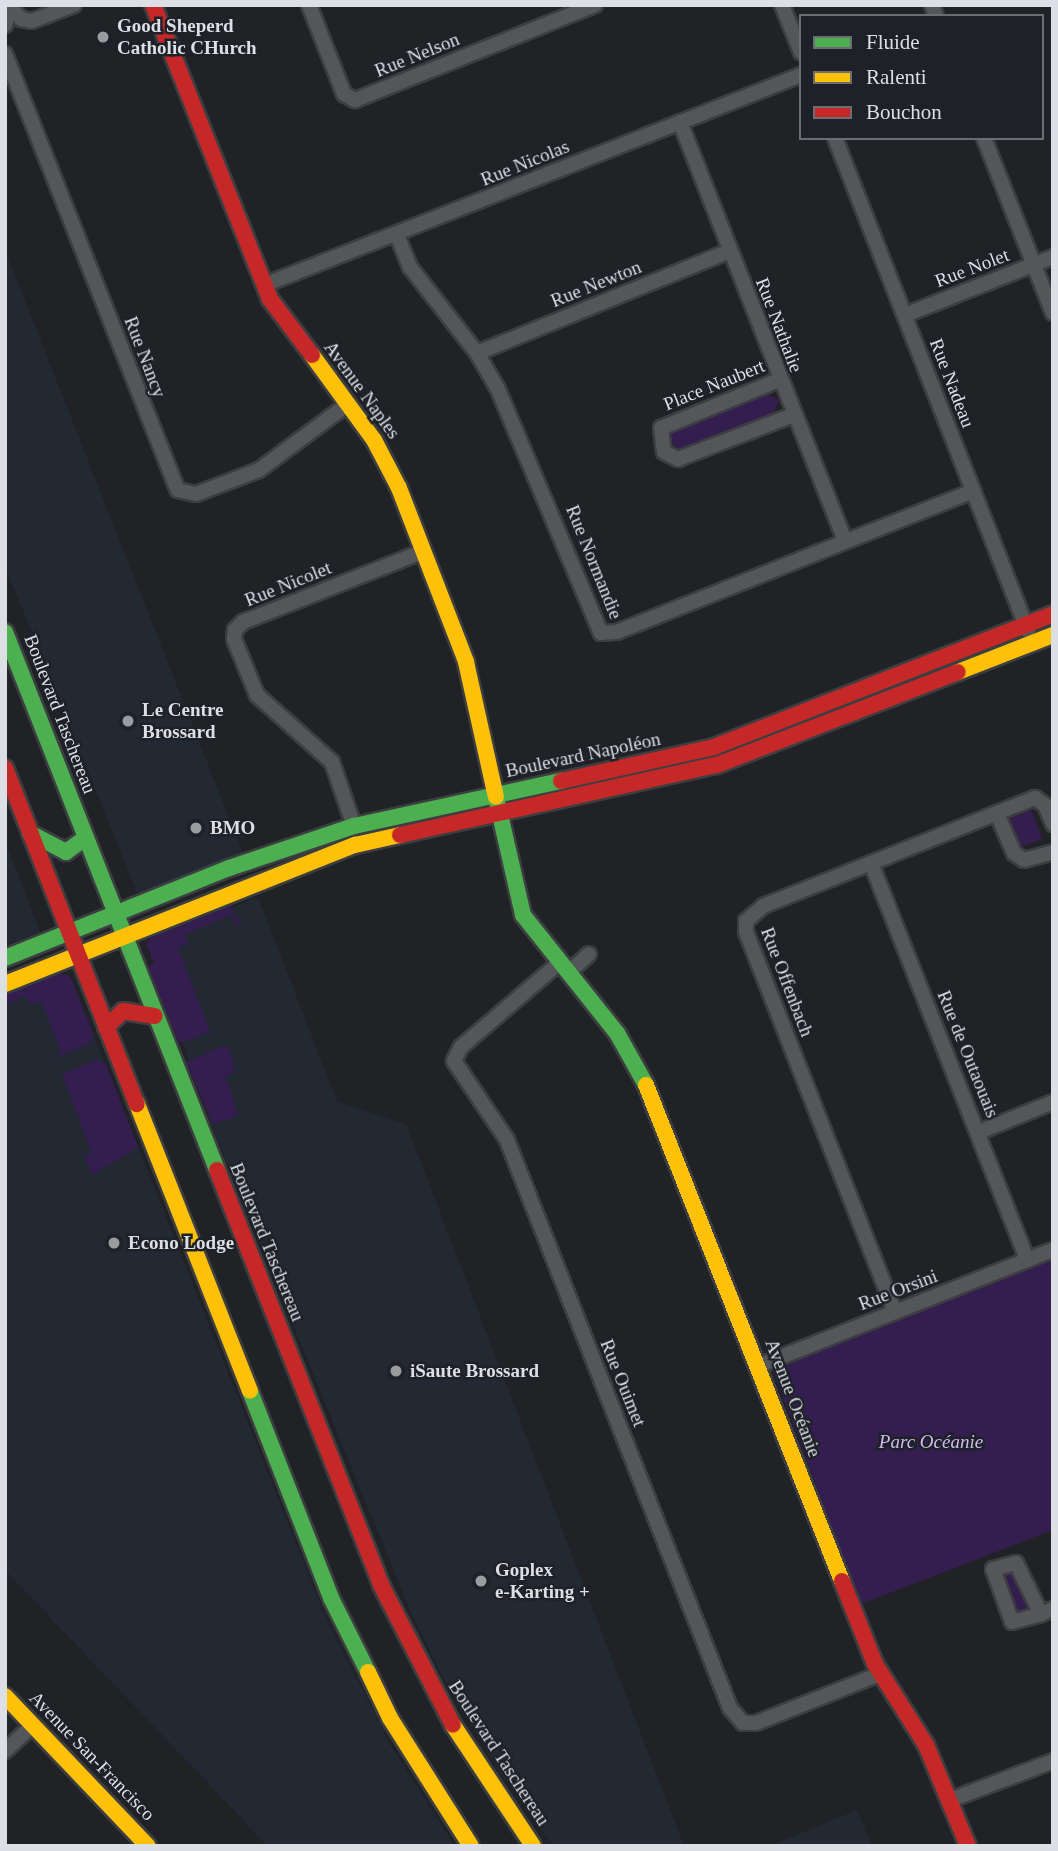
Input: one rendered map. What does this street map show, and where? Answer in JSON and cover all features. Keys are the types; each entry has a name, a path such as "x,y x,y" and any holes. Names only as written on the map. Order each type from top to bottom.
{"street":[{"path":"12,7 21,19 32,21 74,5"},
{"name":"Avenue Naples","path":"153,5 264,285 387,461 466,662 498,813"},
{"name":"Rue Nelson","path":"309,5 344,94 355,100 595,5"},
{"path":"782,5 799,47"},
{"path":"5,25 12,7"},
{"name":"Rue Nancy","path":"5,54 178,490 196,494 259,470 348,404"},
{"name":"Rue Nicolas","path":"264,285 799,76"},
{"name":"Rue Nathalie","path":"680,122 779,380 845,541"},
{"name":"Rue Nadeau","path":"836,140 1033,642"},
{"path":"985,140 1053,313"},
{"name":"Rue Normandie","path":"397,234 415,273 477,353 517,427 601,634 617,632 973,491"},
{"name":"Rue Newton","path":"477,353 730,251"},
{"name":"Rue Nolet","path":"905,315 1053,257"},
{"name":"Place Naubert","path":"779,380 661,428 664,452 678,459 793,415"},
{"name":"Rue Nicolet","path":"354,826 332,762 257,695 234,639 235,630 243,622 424,551"},
{"name":"Boulevard Napoléon","path":"5,958 229,868 354,826 714,747 1053,614"},
{"name":"Boulevard Taschereau","path":"5,632 123,936 399,1624 465,1745 533,1846"},
{"name":"Boulevard Napoléon","path":"5,984 355,845 717,765 1053,635"},
{"path":"5,768 339,1615 400,1736 471,1846"},
{"name":"Rue Offenbach","path":"895,1312 746,931 746,920 753,911 1035,799 1045,805 1053,824"},
{"name":"Avenue Océanie","path":"498,813 523,915 617,1033 644,1079 880,1674 926,1745 968,1846"},
{"path":"997,814 1014,853 1024,860 1053,852"},
{"path":"30,832 66,852 85,838"},
{"name":"Rue de Outaouais","path":"871,863 979,1132 1027,1260"},
{"path":"229,868 238,890"},
{"path":"563,968 589,954"},
{"name":"Rue Ouimet","path":"563,968 461,1047 454,1061 507,1140 730,1708 743,1723 756,1723 880,1674"},
{"path":"106,1027 123,1011 155,1016"},
{"path":"979,1132 1053,1102"},
{"name":"Rue Orsini","path":"758,1366 1053,1250"},
{"name":"Avenue San-Francisco","path":"5,1696 148,1846"},
{"path":"5,1751 33,1725"},
{"path":"950,1800 1053,1760"}],"shaded area":[{"name":"Le Centre Brossard","path":"5,250 243,853 138,895 5,566"},
{"path":"5,840 40,932 5,945"},
{"path":"258,897 337,1101 406,1124 684,1846 554,1846 498,1770 448,1688 409,1608 209,1119 150,948 157,939"},
{"path":"65,975 70,976 323,1611 391,1746 455,1846 268,1846 5,1570 5,993"},
{"path":"857,1810 872,1846 770,1846"}],"green space":[{"path":"766,393 779,400 773,415 682,450 669,443 671,431"},
{"path":"1031,810 1043,839 1021,847 1010,819"},
{"path":"230,906 241,923 237,925 232,915 185,934 188,944 178,948 210,1032 179,1043 148,966 154,963 146,944 152,937"},
{"path":"59,973 70,976 94,1035 89,1044 54,1058 61,1052 42,1002 29,1004 25,996 5,1004 5,993"},
{"path":"224,1046 230,1049 235,1073 226,1076 238,1116 213,1124 186,1062"},
{"path":"97,1060 106,1064 138,1147 92,1175 84,1156 92,1153 62,1074"},
{"name":"Parc Océanie","path":"1053,1259 1053,1530 861,1604 772,1369"},
{"path":"1006,1570 1013,1571 1028,1605 1026,1611 1016,1610 1002,1576"}],"traffic: fast":[{"path":"5,632 217,1170"},
{"path":"5,958 229,868 354,826 561,781"},
{"path":"496,797 523,915 617,1033 646,1085"},
{"path":"30,833 66,852 85,838"},
{"path":"250,1391 331,1598 368,1672"}],"traffic: slow":[{"path":"312,355 374,440 399,488 466,662 496,797"},
{"path":"958,672 1053,635"},
{"path":"5,984 355,845 400,835"},
{"path":"646,1085 842,1581"},
{"path":"137,1104 250,1391"},
{"path":"368,1672 390,1718 471,1846"},
{"path":"5,1696 148,1846"},
{"path":"453,1725 533,1846"}],"traffic: jam":[{"path":"153,5 270,299 312,355"},
{"path":"561,781 714,747 1053,614"},
{"path":"400,835 717,765 958,672"},
{"path":"5,768 137,1104"},
{"path":"106,1027 123,1011 155,1016"},
{"path":"217,1170 381,1585 453,1725"},
{"path":"842,1581 875,1664 926,1745 968,1846"}],"place":[{"name":"Good Sheperd Catholic CHurch","path":"103,37"},
{"name":"Le Centre Brossard","path":"128,721"},
{"name":"BMO","path":"196,828"},
{"name":"Econo Lodge","path":"114,1243"},
{"name":"iSaute Brossard","path":"396,1371"},
{"name":"Goplex e-Karting +","path":"481,1581"}]}
